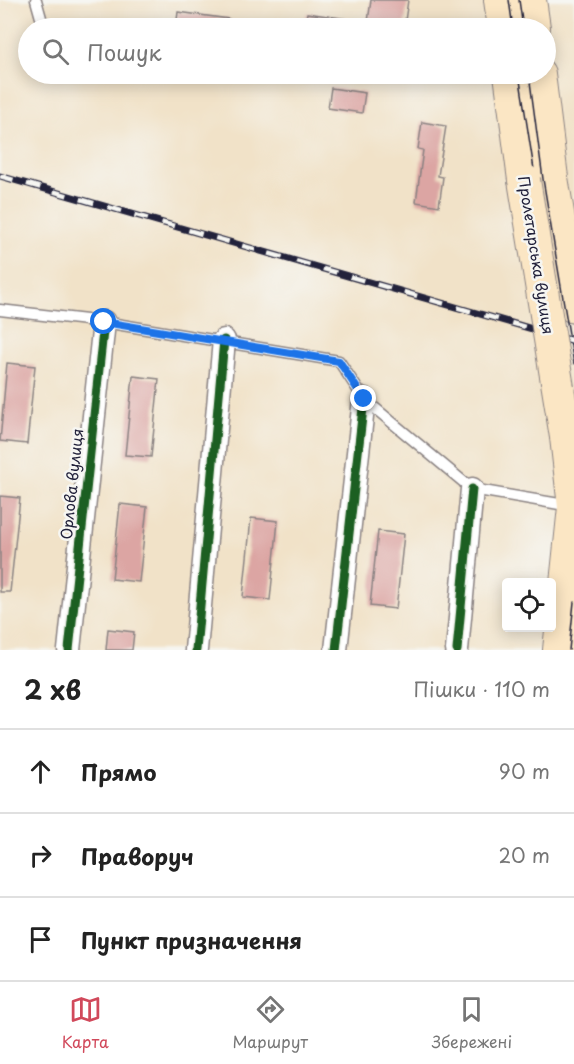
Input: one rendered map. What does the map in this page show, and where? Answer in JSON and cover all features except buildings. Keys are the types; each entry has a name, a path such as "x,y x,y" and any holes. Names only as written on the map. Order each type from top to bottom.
{"main road":[{"path":"500,0 503,18"},
{"path":"530,0 533,18"},
{"name":"Пролетарська вулиця","path":"513,84 574,307"},
{"name":"Пролетарська вулиця","path":"539,84 538,179 574,507 559,650"}],"street":[{"name":"Орлова вулиця","path":"69,650 104,322"},
{"path":"196,650 224,340"},
{"path":"336,650 364,399"},
{"path":"457,650 472,489"}],"lane":[{"path":"36,0 41,18"},
{"path":"0,310 104,322 224,340 339,361 364,399 472,489 574,507"}],"tram line":[{"path":"509,0 512,18"},
{"path":"519,0 522,18"},
{"path":"521,84 574,424"},
{"path":"530,84 543,179 574,364"},
{"path":"569,650 574,602"}],"railway":[{"path":"0,176 574,341"}],"cycle path":[{"path":"69,650 104,322"},
{"path":"196,650 224,340"},
{"path":"336,650 364,399"},
{"path":"457,650 472,489"}],"route":[{"path":"104,322 224,340 339,361 364,399"}]}
